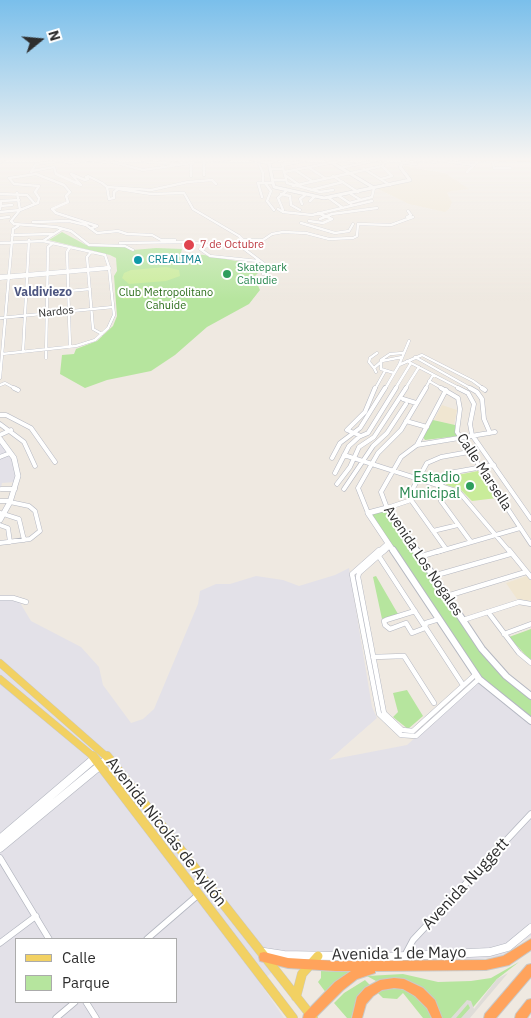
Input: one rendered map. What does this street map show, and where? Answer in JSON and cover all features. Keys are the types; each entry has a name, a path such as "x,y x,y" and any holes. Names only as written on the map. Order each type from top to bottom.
{"highway":[{"path":"262,954 288,963 309,964 380,967 495,964 516,956 531,944"},
{"path":"310,1017 347,980 363,972 380,967"},
{"path":"490,1018 531,969"},
{"path":"357,1018 361,1001 369,992 380,985 394,982 404,984 419,992 431,1004 437,1018"},
{"path":"520,1018 531,1004"}],"main road":[{"name":"Avenida Nicolás de Ayllón","path":"0,663 106,754 310,1017"},
{"name":"Avenida Nicolás de Ayllón","path":"0,679 98,761 293,1018"},
{"path":"296,997 300,979 309,964 318,956"}],"street":[{"path":"29,207 20,210 12,218 12,223 66,230 89,245 125,246 133,250"},
{"path":"58,207 52,209 56,213 97,226 92,228"},
{"path":"192,207 238,234 245,243 243,248 268,268 263,274"},
{"path":"272,207 274,210"},
{"path":"278,209 281,212 308,214 350,207"},
{"path":"320,219 332,214 377,208"},
{"path":"0,209 20,210"},
{"path":"356,210 362,211"},
{"path":"404,220 411,215 408,211"},
{"path":"318,213 332,220 323,223"},
{"path":"243,240 263,240 272,234 282,232 306,233 332,239 353,238 357,236 358,224 390,225 413,217"},
{"path":"0,218 9,218"},
{"path":"26,224 38,221 69,222 92,228 97,233 118,231 126,234 152,235 161,240 175,241"},
{"path":"326,224 310,221 300,223 313,224 335,232 349,231 353,224 356,233"},
{"path":"0,376 13,229 18,226 54,228 57,230 55,234"},
{"path":"43,241 61,230"},
{"path":"12,235 55,234"},
{"path":"23,352 29,240"},
{"path":"0,243 29,240 43,241 105,255 109,268 113,307 113,318 102,334 89,343 70,347 2,354"},
{"path":"108,245 181,241 210,245 200,250 210,256 258,261"},
{"path":"46,358 48,247 53,243"},
{"path":"70,247 67,252 70,347"},
{"path":"92,252 87,257 93,329 102,334"},
{"path":"0,278 109,268"},
{"path":"48,293 90,289"},
{"name":"Nardos","path":"0,318 113,307"},
{"path":"332,458 340,443 360,428 369,415 399,365 409,341"},
{"path":"377,353 370,358 369,362 375,370 385,356 403,355"},
{"path":"399,365 422,355 472,381 485,390"},
{"path":"415,357 477,392 482,399 484,419 490,433"},
{"path":"407,361 468,393 474,404 470,424 472,435 531,519"},
{"path":"380,362 381,369 394,373"},
{"path":"334,473 354,440 369,432 411,363"},
{"path":"337,484 350,467 359,447 374,437 419,367"},
{"path":"360,436 348,428 353,426 365,412 385,371"},
{"path":"411,500 368,513 358,492 371,464 378,453 402,430 433,374"},
{"name":"Calle Marsella","path":"429,381 456,396 460,403 456,426 459,437 531,544"},
{"path":"0,385 5,383 18,390"},
{"name":"Avenida Los Nogales","path":"446,390 422,438 417,445 401,457 381,492 387,508 418,557 494,664 531,696"},
{"path":"403,399 416,403"},
{"path":"344,489 362,461 373,446 387,433 406,404"},
{"path":"0,415 6,415 31,428 55,462"},
{"path":"406,421 427,427"},
{"path":"0,424 11,430 24,442 35,466"},
{"path":"0,520 11,502 18,468 0,437 11,430"},
{"path":"417,445 495,432"},
{"path":"422,438 429,442"},
{"path":"446,549 411,500 411,492 426,464 433,460 469,452"},
{"path":"0,456 10,454"},
{"path":"344,455 459,492 531,577"},
{"path":"471,542 439,496 440,486 449,473 494,465"},
{"path":"1,489 15,489"},
{"path":"0,501 25,504 35,512 40,531 36,535 24,540 0,543"},
{"name":"Avenida Los Nogales","path":"368,513 477,676 531,721"},
{"path":"2,514 19,519 24,540"},
{"path":"433,531 458,525"},
{"path":"0,526 8,528 10,542"},
{"path":"418,557 520,528"},
{"path":"389,544 352,574 376,708 381,717 403,736 416,736 425,724 464,685 477,676"},
{"path":"432,576 510,554"},
{"path":"375,555 464,685"},
{"path":"375,555 359,573 358,577 384,713 406,732 413,731 425,724 477,676"},
{"path":"446,596 526,572"},
{"path":"0,598 13,598 26,602"},
{"path":"463,620 519,602 531,604"},
{"path":"415,611 386,620 384,621 385,625 390,629 406,623 412,633 426,628"},
{"path":"488,612 519,653 531,663"},
{"path":"426,628 426,623 439,618"},
{"path":"504,634 531,624"},
{"path":"373,657 404,656 434,703"},
{"path":"0,848 106,754"},
{"path":"0,839 98,761"},
{"name":"Avenida Nuggett","path":"405,955 413,940 531,814"},
{"path":"0,858 48,938"},
{"path":"148,938 199,894"},
{"path":"0,943 36,916"},
{"name":"Avenida 1 de Mayo","path":"262,954 318,956 490,952 508,946 531,928"},
{"path":"56,1018 74,1003"},
{"path":"87,1003 96,1018"}],"shaded area":[{"path":"420,207 450,207 445,212"},
{"path":"442,405 457,410 454,425 434,420"},
{"path":"0,441 13,458 17,467 15,482 2,483 0,492"},
{"path":"349,568 372,707 377,718 329,760 407,745 477,682 481,682 531,722 531,936 501,956 481,959 323,962 286,959 260,983 284,1018 0,1018 0,599 19,601 31,621 81,647 99,667 103,685 131,723 143,719 154,709 198,604 200,591 216,584 230,584 256,576 283,580 299,586 335,575"},
{"path":"527,576 531,579 531,601 517,599 506,583"},
{"path":"508,973 470,1018 461,1018 470,1008 468,1004 456,1018 451,1018 467,1000 471,1001 474,1009 497,979"}],"green space":[{"name":"Club Metropolitano Cahuide","path":"62,232 86,245 125,246 133,250 156,248 182,249 181,253 247,263 261,270 254,277 260,290 249,304 207,327 175,355 151,371 107,380 85,388 60,374 62,355 74,354 76,349 97,341 113,326 117,316 114,276 117,271 116,258 49,240"},
{"path":"166,267 179,270 180,276 166,281 129,284 122,278 124,273 131,270"},
{"path":"155,287 156,296 123,299 122,290"},
{"path":"433,420 455,425 458,436 425,440 423,437"},
{"name":"Estadio Municipal","path":"478,471 497,498 472,501 460,489 446,485 452,476"},
{"path":"386,508 492,664 531,698 531,718 484,680 370,513"},
{"path":"376,576 398,614 382,619 373,577"},
{"path":"531,629 531,661 509,637"},
{"path":"407,690 423,716 408,729 393,717 398,712 393,693"},
{"path":"519,962 497,979 464,1018 442,1018 435,1002 418,985 397,978 376,981 367,976 403,974 438,982 471,981 491,978"},
{"path":"321,971 355,972 327,994 318,982 321,978"},
{"path":"365,980 370,985 358,997 351,1018 347,1018 334,1003 344,993"},
{"path":"392,987 413,992 429,1011 431,1018 423,1018 403,993 397,999 383,998 377,992"}],"place":[{"name":"7 de Octubre","path":"189,245"},
{"name":"CREALIMA","path":"138,260"},
{"name":"Skatepark Cahudie","path":"227,274"},
{"name":"Estadio Municipal","path":"470,486"}],"district":[{"name":"Valdiviezo","path":"43,293"}]}
